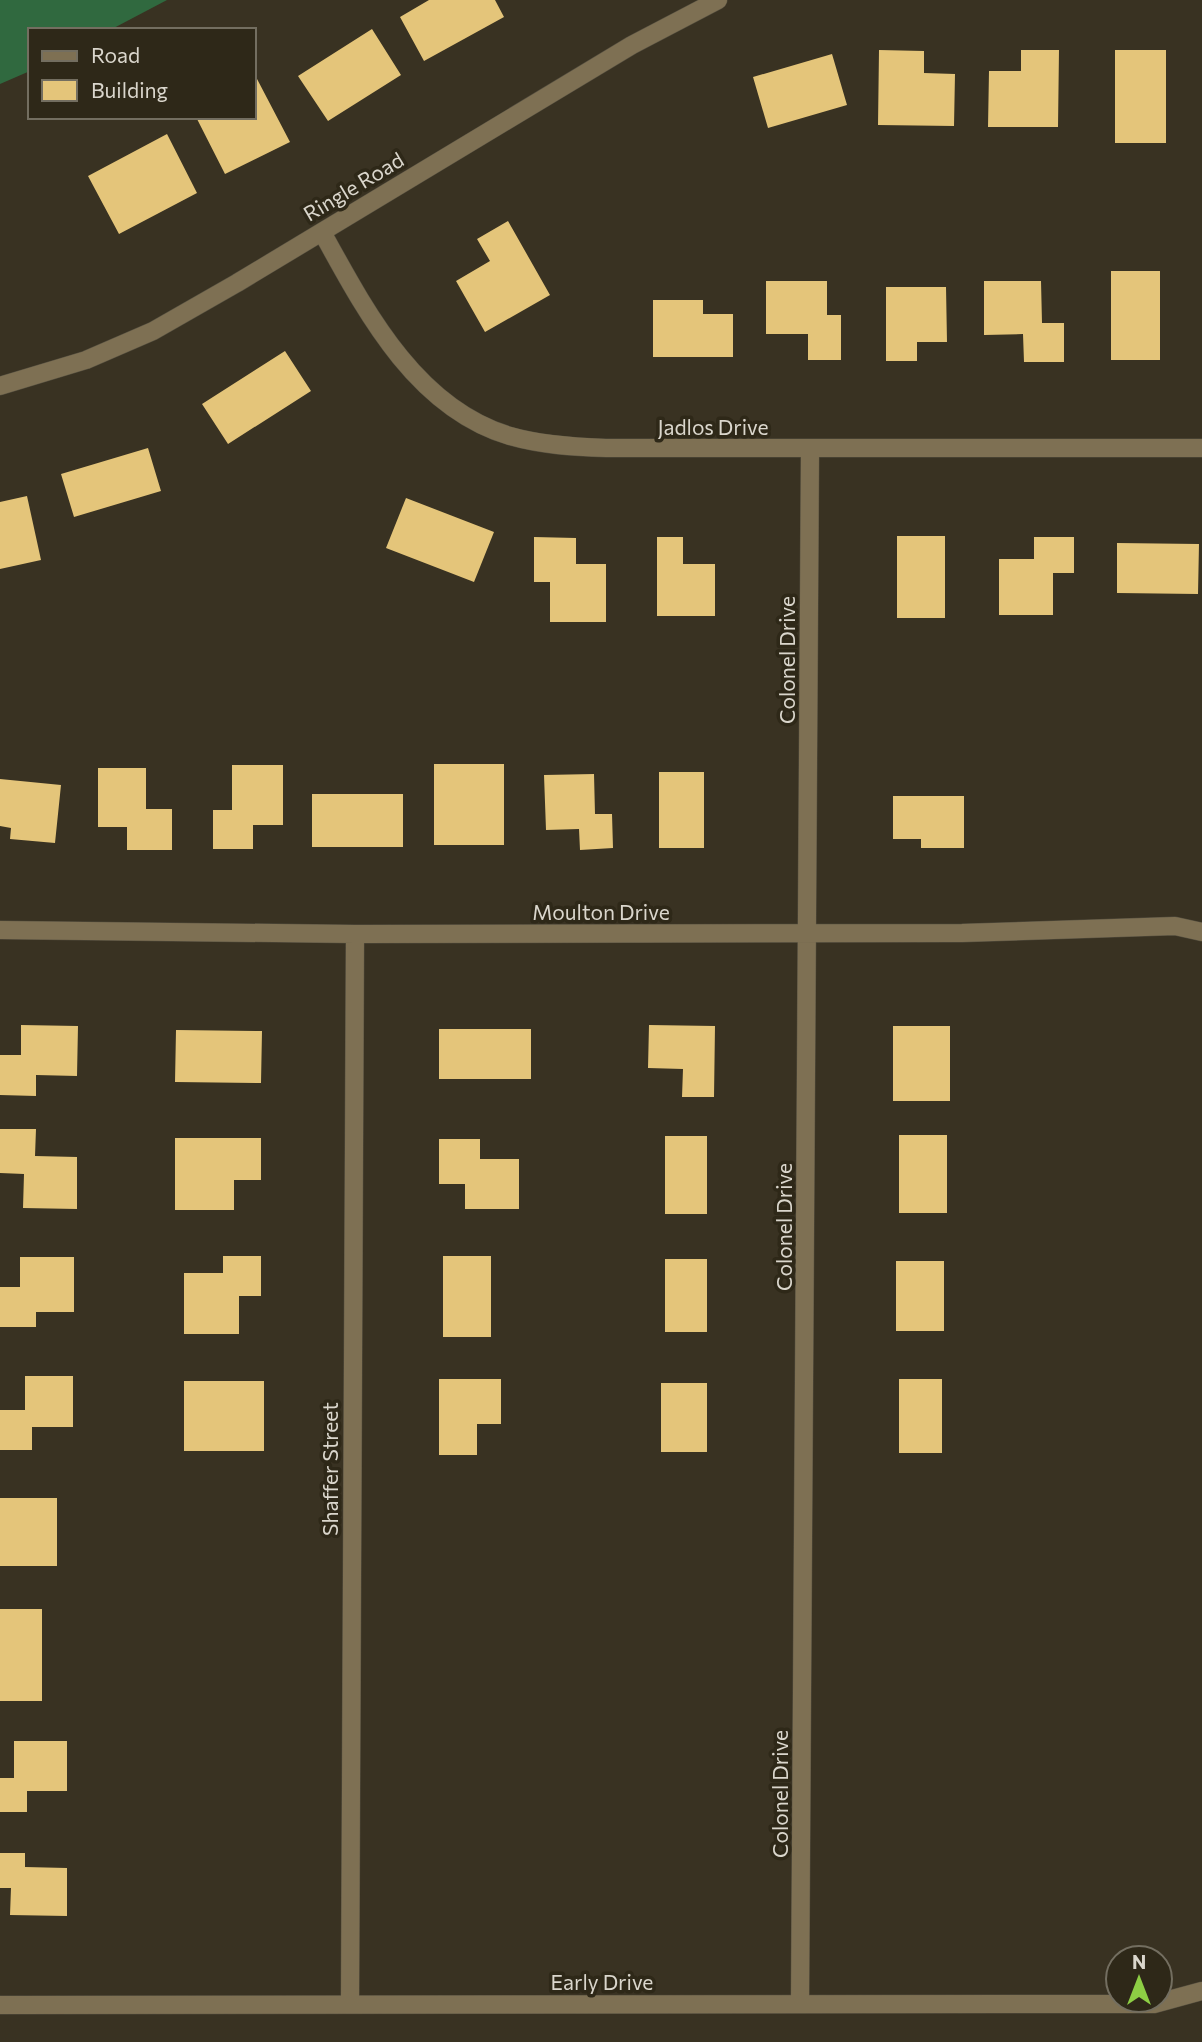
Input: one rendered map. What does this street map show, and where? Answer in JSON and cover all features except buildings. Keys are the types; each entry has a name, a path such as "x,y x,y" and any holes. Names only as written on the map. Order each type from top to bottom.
{"street":[{"name":"Ringle Road","path":"0,387 86,360 153,331 632,44 718,0"},
{"name":"Jadlos Drive","path":"321,232 349,282 396,352 428,388 446,403 488,427 511,436 558,446 606,448 1202,448"},
{"name":"Colonel Drive","path":"800,2004 810,450"},
{"name":"Moulton Drive","path":"0,930 355,934 962,933 1175,926 1202,932"},
{"name":"Shaffer Street","path":"349,2004 355,934"},
{"name":"Early Drive","path":"0,2005 1154,2004 1202,1991"}],"green space":[{"path":"0,0 167,0 114,28 28,28 28,72 0,84"}]}
